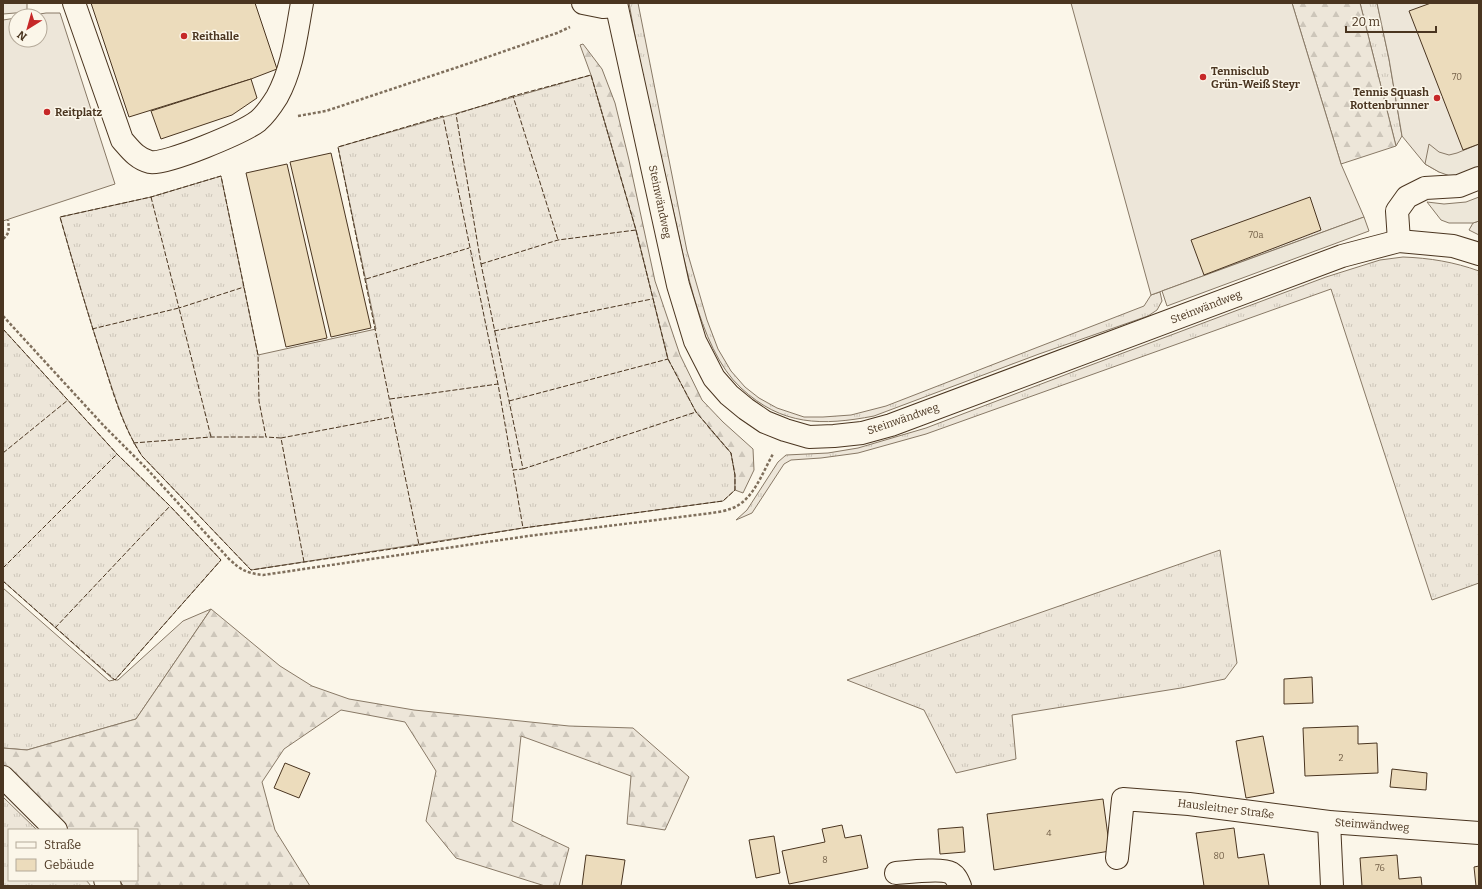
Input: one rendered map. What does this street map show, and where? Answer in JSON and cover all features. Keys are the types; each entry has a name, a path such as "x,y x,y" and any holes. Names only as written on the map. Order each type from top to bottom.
{"street":[{"path":"74,3 122,140 142,160 152,162 164,161 231,136 258,121 272,104 286,77 302,3"},
{"name":"Steinwändweg","path":"605,5 678,285 695,341 714,378 729,395 765,422 809,437 862,433 891,425 1342,256 1398,241 1453,246 1479,254"},
{"path":"1398,241 1397,211 1407,197 1425,188 1459,186 1479,178"},
{"path":"3,777 55,829"},
{"name":"Hausleitner Straße","path":"1117,858 1123,799 1189,804 1329,822"},
{"name":"Steinwändweg","path":"1332,886 1329,822 1479,833"},
{"path":"896,873 941,870 951,872 958,879 960,886"}],"path":[{"path":"272,104 292,115 302,116 326,111 557,33 588,18 605,5"},
{"path":"3,239 10,230 8,220"},
{"path":"3,316 104,426 148,470 229,559 237,567 248,573 263,575 528,536 712,513 731,509 744,502 752,492 785,430"}],"green space":[{"path":"3,3 27,3 27,8 8,8 8,14 3,14"},
{"path":"629,3 638,3 687,251 707,320 718,349 731,371 745,387 759,398 777,408 804,417 851,415 886,406 1144,306 1151,295 1160,292 1162,301 1157,310 1148,316 1039,354 874,416 820,422 803,420 772,410 756,401 741,388 726,370 713,349 694,296 686,269 648,98"},
{"name":"Tennisclub Grün-Weiß Steyr","path":"1071,3 1292,3 1341,164 1364,217 1151,295"},
{"path":"1292,3 1360,3 1396,146 1341,164"},
{"path":"1360,3 1377,3 1389,59 1402,136 1396,146"},
{"name":"Tennis Squash Rottenbrunner","path":"1377,3 1479,3 1479,169 1439,172 1425,164 1402,136 1389,59"},
{"name":"Reitplatz","path":"48,13 60,13 115,184 3,221 3,20 8,19 8,48 48,48"},
{"path":"583,44 602,69 615,103 655,281 680,355 702,400 723,422 753,449 754,470 743,493 735,490 735,475 731,453 696,412 668,359 636,230 591,75 580,45"},
{"path":"591,75 636,230 668,359 709,428 731,453 735,475 735,490 723,501 523,528 251,570 142,456 135,445 120,411 104,364 60,217 151,197 221,176 258,355 376,329 338,147"},
{"path":"1479,221 1479,235 1469,230 1473,223"},
{"path":"1403,257 1442,261 1479,271 1479,583 1432,600 1331,289 926,434 858,453 791,460 784,464 752,513 736,520 747,510 778,462 786,455 828,453 858,448 926,428 1326,277 1380,260"},
{"path":"3,329 117,454 170,506 221,560 115,680 118,680 183,621 211,609 136,719 27,750 3,748 3,588 109,681 114,680 3,581"},
{"path":"1220,550 1237,663 1225,679 1181,688 1012,715 1016,759 956,773 924,710 847,680"},
{"path":"211,609 280,666 312,686 349,699 414,710 569,726 633,728 689,777 665,830 627,824 631,776 521,736 512,821 569,848 559,886 545,886 456,858 426,821 436,771 405,722 341,710 284,749 262,782 275,830 310,886 124,886 119,881 138,881 138,829 67,829 3,765 3,748 27,750 136,719"},
{"path":"3,797 36,829 8,829 8,881 87,881 91,886 3,886"}],"shaded area":[{"path":"1429,144 1439,152 1449,155 1479,144 1479,169 1467,174 1450,176 1439,172 1425,164"},
{"path":"1479,197 1479,221 1473,223 1449,223 1441,220 1427,202 1444,204 1466,202"},
{"path":"1364,217 1369,231 1167,306 1162,291"}],"building":[{"name":"Reithalle","path":"91,3 255,3 277,69 251,79 129,117"},
{"path":"1431,3 1479,3 1479,144 1463,150 1409,11"},
{"path":"251,79 257,98 232,115 161,139 151,111"},
{"path":"331,153 371,328 331,337 290,162"},
{"path":"287,164 327,338 286,347 246,173"},
{"path":"1310,197 1321,230 1204,275 1191,240"},
{"path":"1312,677 1313,703 1284,704 1284,679"},
{"path":"1358,726 1358,744 1377,743 1378,773 1305,776 1303,728"},
{"path":"1263,736 1274,793 1246,798 1236,741"},
{"path":"285,763 310,773 299,798 274,788"},
{"path":"1392,769 1427,773 1426,790 1390,787"},
{"path":"1103,799 1110,851 994,870 987,814"},
{"path":"842,825 845,838 861,835 868,868 789,884 782,851 825,842 822,829"},
{"path":"963,827 965,852 940,854 938,829"},
{"path":"1234,828 1238,858 1264,854 1269,886 1204,886 1196,833"},
{"path":"774,836 780,873 756,878 749,840"},
{"path":"586,855 625,860 621,886 582,886"},
{"path":"1397,855 1399,879 1421,877 1422,886 1362,886 1360,858"},
{"path":"1479,866 1479,886 1476,886 1474,867"}],"fence":[{"path":"513,96 456,114 481,264 523,469 513,470 523,528 723,501 735,490 735,475 731,453 696,412 668,359 636,230 591,75 513,96 558,240"},
{"path":"281,438 266,437 259,401 258,355 221,176 151,197 60,217 111,388 129,434 142,456 251,570 419,545 338,147 443,116 498,384 513,470"},
{"path":"151,197 179,308 244,287"},
{"path":"481,264 558,240 636,230"},
{"path":"366,279 469,248"},
{"path":"494,331 652,299"},
{"path":"92,329 179,308 211,437"},
{"path":"3,329 117,454 170,506 221,560 115,680 3,581"},
{"path":"509,401 668,359"},
{"path":"390,399 498,384"},
{"path":"3,453 68,400"},
{"path":"523,469 696,412"},
{"path":"304,562 281,438 392,417"},
{"path":"133,443 211,437 266,437"},
{"path":"3,568 117,454"},
{"path":"55,628 170,506"},
{"path":"419,545 523,528"}],"place":[{"name":"Reithalle","path":"184,36"},
{"name":"Tennisclub Grün-Weiß Steyr","path":"1203,77"},
{"name":"Tennis Squash Rottenbrunner","path":"1437,98"},
{"name":"Reitplatz","path":"47,112"}]}
